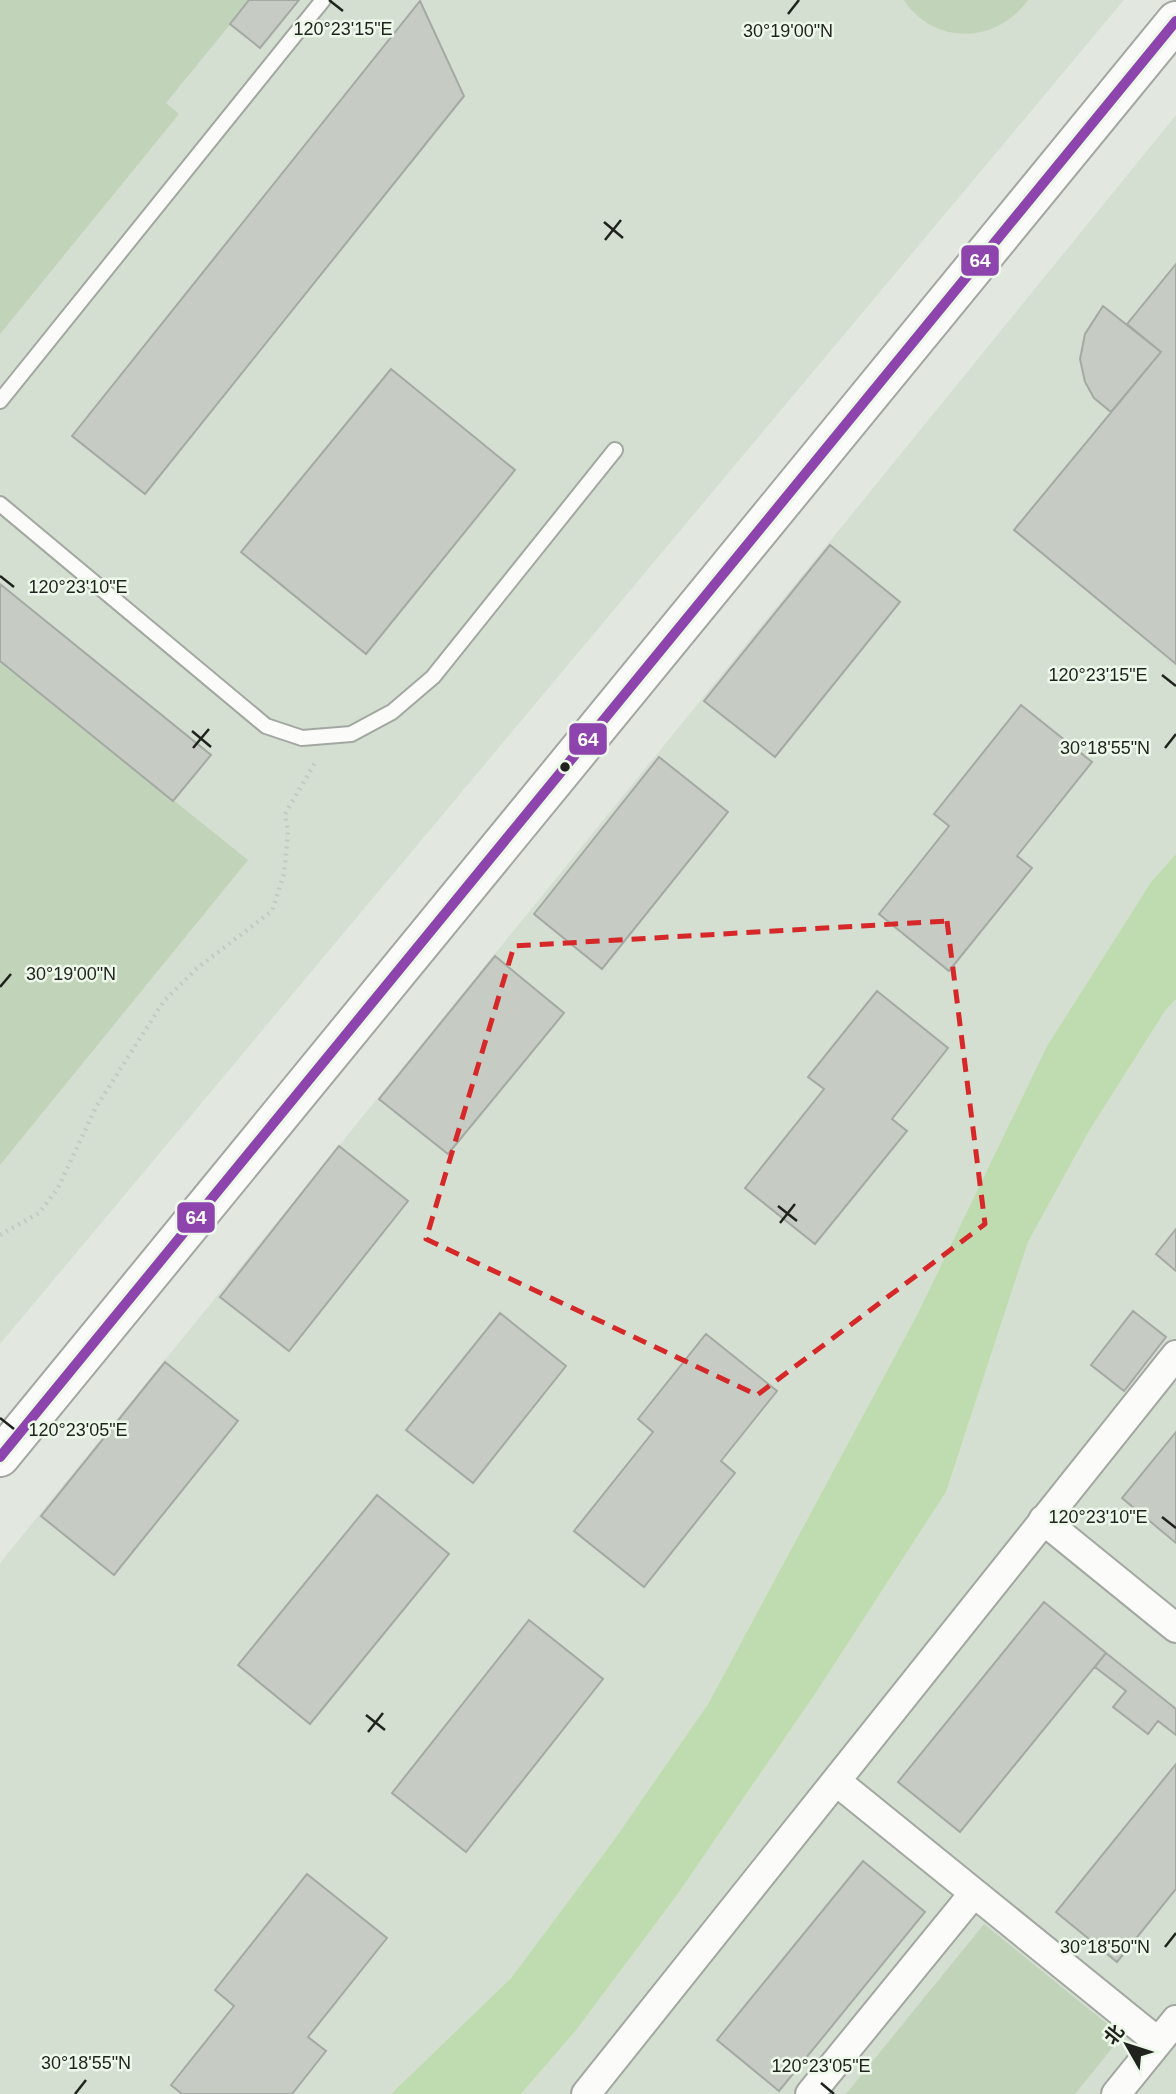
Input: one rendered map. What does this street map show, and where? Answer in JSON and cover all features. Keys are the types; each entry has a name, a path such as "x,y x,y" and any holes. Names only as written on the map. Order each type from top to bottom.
{"main road":[{"path":"0,1457 1176,21"}],"street":[{"path":"586,2094 1176,1355"},
{"path":"1042,1520 1176,1628"},
{"path":"836,1781 1158,2042"},
{"path":"810,2094 974,1893"},
{"path":"1116,2094 1176,2020"}],"lane":[{"path":"0,401 323,0"},
{"path":"0,504 266,726 302,738 331,736 351,734 392,712 433,677 615,450"}],"path":[{"path":"0,1235 39,1213 58,1188 96,1107 164,1002 196,969 272,911 284,874 288,831 285,814 331,736"}],"highlighted area":[{"path":"947,921 985,1224 757,1395 426,1239 514,946"}],"shaded area":[{"path":"0,0 1124,0 0,1344"},
{"path":"0,0 250,0 166,103 179,114 0,334"},
{"path":"904,0 1028,0 1015,15 1000,25 966,34 948,32 932,26 917,15"},
{"path":"1176,115 1176,854 1151,882 1047,1046 917,1315 708,1704 614,1840 511,1978 391,2094 0,2094 0,1563"},
{"path":"0,661 248,860 0,1165"},
{"path":"1176,854 1176,999 1165,1011 1089,1131 1028,1242 946,1492 817,1691 677,1895 577,2029 521,2094 391,2094 511,1978 614,1840 708,1704 917,1315 1047,1046 1151,882"},
{"path":"1176,999 1176,2094 521,2094 577,2029 677,1895 817,1691 946,1492 1028,1242 1089,1131 1165,1011"},
{"path":"984,1924 1122,2036 1075,2094 846,2094"}],"building":[{"path":"249,0 299,0 260,48 230,24"},
{"path":"420,1 464,96 145,494 72,436"},
{"path":"1176,264 1176,664 1014,530 1161,352 1127,324"},
{"path":"1103,306 1161,352 1111,412 1094,398 1085,382 1080,359 1085,334"},
{"path":"391,369 515,470 366,654 241,552"},
{"path":"830,545 900,602 775,757 704,701"},
{"path":"0,584 211,755 173,801 0,661"},
{"path":"1021,705 1092,762 1017,856 1032,868 949,971 879,914 949,826 934,814"},
{"path":"659,757 728,812 602,969 534,914"},
{"path":"495,956 564,1013 448,1154 379,1099"},
{"path":"877,991 948,1048 892,1119 907,1131 815,1244 745,1188 824,1089 808,1077"},
{"path":"339,1146 408,1201 289,1351 220,1297"},
{"path":"1176,1229 1176,1271 1156,1254"},
{"path":"1133,1311 1166,1337 1124,1391 1091,1365"},
{"path":"500,1313 566,1366 473,1483 406,1430"},
{"path":"706,1334 777,1391 721,1461 735,1473 644,1587 574,1531 653,1432 638,1419"},
{"path":"165,1362 238,1421 114,1575 41,1516"},
{"path":"1176,1432 1176,1543 1122,1498"},
{"path":"377,1495 449,1554 310,1724 238,1665"},
{"path":"1044,1602 1106,1653 960,1832 898,1782"},
{"path":"529,1620 603,1679 466,1852 392,1793"},
{"path":"1106,1653 1176,1709 1176,1735 1158,1721 1148,1734 1113,1707 1126,1691 1095,1667"},
{"path":"1176,1764 1176,1889 1117,1962 1056,1912"},
{"path":"863,1861 925,1912 779,2091 717,2040"},
{"path":"307,1874 387,1938 308,2037 326,2051 292,2094 182,2094 171,2085 234,2006 215,1990"}],"transit line":[{"name":"64","path":"0,1457 1176,21"}]}
